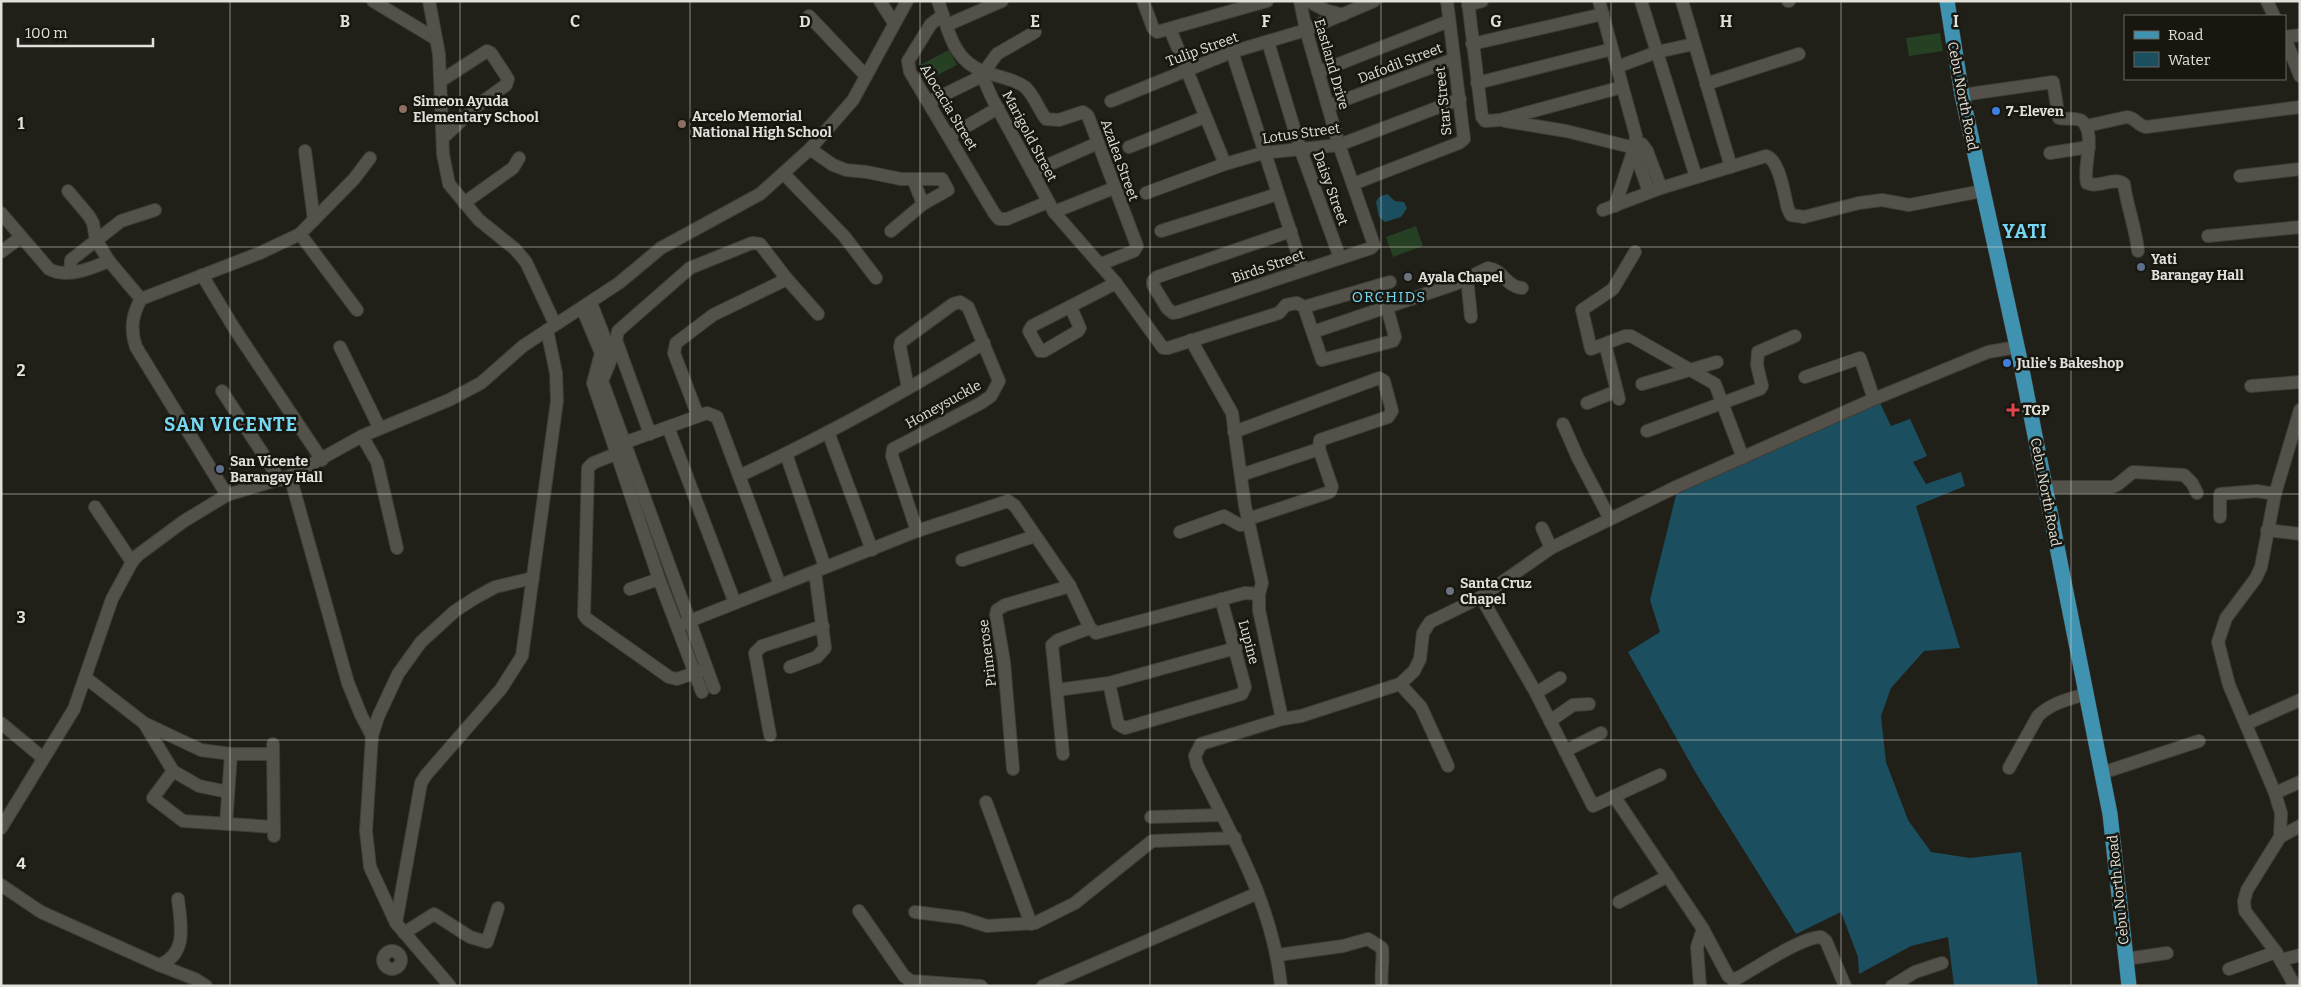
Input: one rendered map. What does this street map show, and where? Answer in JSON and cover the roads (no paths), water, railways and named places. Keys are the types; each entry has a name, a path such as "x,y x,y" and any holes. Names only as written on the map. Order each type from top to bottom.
{"main road":[{"name":"Cebu North Road","path":"1947,1 1962,95 2017,348 2110,814 2129,986"}],"street":[{"path":"373,1 436,39"},
{"path":"398,954 403,933 421,783 501,690 522,656 557,401 551,327 526,262 515,249 480,220 464,203 450,184 446,174 442,80 429,1"},
{"path":"880,1 894,23"},
{"path":"1,828 74,710 112,598 132,562 184,521 227,495 285,478 322,460 362,436 450,400 482,383 523,346 619,283 661,248 760,194 810,149 853,100 907,1"},
{"path":"938,1 959,56 984,72"},
{"path":"945,20 1002,1"},
{"path":"1143,1 1154,30 1159,32 1261,2"},
{"name":"Eastland Drive","path":"1300,1 1306,30 1339,145 1372,236 1373,248"},
{"path":"1308,1 1325,10 1343,15"},
{"name":"Tulip Street","path":"1111,101 1232,52 1306,30 1374,1"},
{"name":"Star Street","path":"1353,184 1462,141 1465,134 1447,1"},
{"path":"1482,1 1468,3 1483,120 1488,122 1500,120 1622,87"},
{"path":"1641,1 1696,177"},
{"path":"1682,1 1731,167"},
{"path":"2267,1 2274,15"},
{"path":"1472,44 1601,7 1639,145 1649,192"},
{"path":"809,16 866,76"},
{"name":"Alocacia Street","path":"945,20 931,24 907,64 994,214 999,218 1007,219 1051,207"},
{"path":"1318,72 1449,21"},
{"path":"1170,29 1225,164"},
{"path":"929,102 974,80 984,72 998,54 1036,32"},
{"path":"2286,37 2300,35"},
{"path":"2286,40 2300,76"},
{"name":"Daisy Street","path":"1268,42 1300,148 1340,258"},
{"path":"1617,67 1657,52 1694,44"},
{"path":"1477,83 1612,49"},
{"path":"442,80 487,51 491,53 508,80 506,85 478,105 443,138"},
{"path":"1232,52 1263,153 1304,270"},
{"path":"1706,84 1799,54"},
{"name":"Dafodil Street","path":"1328,106 1454,59"},
{"name":"Marigold Street","path":"984,72 985,84 1051,207 1072,234 1116,283 1162,346 1168,348 1191,340"},
{"name":"Azalea Street","path":"984,72 998,75 1024,87 1046,119 1053,121 1085,112 1136,241 1136,249 1100,264"},
{"path":"1962,95 2053,82 2059,118 2079,120 2086,126 2089,147 2087,184 2120,182 2124,184 2126,199 2134,222 2138,251"},
{"name":"Lotus Street","path":"1146,193 1225,164 1263,153 1339,145 1460,99"},
{"path":"2086,126 2127,117 2146,127 2300,107"},
{"path":"950,136 998,108"},
{"path":"1129,147 1205,117"},
{"path":"1500,120 1639,145"},
{"path":"1032,172 1098,143"},
{"path":"1639,145 1661,188"},
{"path":"1639,145 1609,208 1661,188 1766,156 1771,158 1776,165 1788,209 1791,215 1796,217 1804,217 1859,203 1882,200 1909,205 1982,191"},
{"path":"2050,153 2089,147"},
{"path":"810,149 828,162 846,170 913,179 942,179 948,190 923,204 891,231"},
{"path":"305,151 314,220"},
{"path":"227,495 136,347 132,335 132,322 136,309 142,299 260,253 300,234 354,179 370,158"},
{"path":"464,203 513,168 519,158"},
{"path":"2240,176 2300,169"},
{"path":"784,174 844,236 876,278"},
{"path":"913,179 923,204"},
{"path":"1051,207 1114,188"},
{"path":"68,191 89,216 95,230 96,240 109,261 142,299"},
{"path":"1161,231 1278,194"},
{"path":"70,272 69,264 71,260 121,221 155,210"},
{"path":"1,213 50,269 61,274 93,268 109,261"},
{"path":"2208,236 2300,227"},
{"name":"Birds Street","path":"1291,231 1157,277 1153,285 1167,308 1173,313 1373,248"},
{"path":"300,234 357,310"},
{"path":"1,252 21,237"},
{"path":"650,434 616,340 618,331 690,268 752,243 760,244 787,279 818,314"},
{"path":"1635,252 1613,289 1582,310 1591,349 1624,336 1631,336 1715,384 1743,458"},
{"path":"1314,332 1455,284 1491,268 1500,272 1512,286 1522,288"},
{"path":"202,275 234,328 322,460"},
{"path":"1467,278 1471,317"},
{"path":"698,416 674,353 676,343 713,314 787,279"},
{"path":"1071,308 1116,283"},
{"path":"1282,719 1259,610 1259,594 1262,583 1248,522 1230,408 1191,340 1280,313 1284,306 1290,303 1297,303 1304,307 1322,360 1393,341 1396,337 1387,306 1385,284 1304,307"},
{"name":"Honeysuckle","path":"908,388 900,347 901,342 953,304 960,302 968,307 1000,382 991,396 893,449 892,456 917,531"},
{"path":"586,305 611,352 612,360 602,380 659,579 677,626 701,670"},
{"path":"1647,431 1722,405 1760,389 1762,386 1757,364 1758,352 1795,336"},
{"path":"739,476 828,432 984,344"},
{"path":"1587,402 1618,395 1605,344"},
{"path":"340,347 379,428"},
{"path":"1281,986 1278,955 1258,893 1235,838 1197,765 1195,756 1201,744 1282,719 1301,716 1400,684 1414,671 1420,659 1423,633 1428,624 1481,597 1551,548 1610,519 1874,399 1988,352 2017,348"},
{"path":"1805,378 1860,358 1874,399"},
{"path":"1642,384 1717,362"},
{"path":"1180,532 1224,516 1240,525 1330,492 1332,486 1319,449 1321,438 1390,416 1392,411 1383,379 1377,378 1234,432"},
{"path":"2250,386 2300,382"},
{"path":"222,391 285,478 348,683 372,736"},
{"path":"2280,837 2281,813 2275,793 2229,685 2218,642 2226,618 2256,578 2261,567 2275,494 2300,410"},
{"path":"701,670 677,679 670,677 584,615 587,472 591,465 620,448 668,427 707,413 717,417 780,585"},
{"path":"1563,424 1578,458 1610,519"},
{"path":"668,427 735,603"},
{"path":"828,432 872,550"},
{"path":"362,436 378,462 397,548"},
{"path":"620,448 690,621 701,670 708,690"},
{"path":"1241,476 1319,449"},
{"path":"786,454 820,570 825,642 822,652 817,657 790,666"},
{"path":"2045,487 2112,487 2118,485 2133,472 2184,475 2192,483 2197,493"},
{"path":"2220,517 2220,494 2257,491 2275,494"},
{"path":"677,626 917,531 1008,501 1016,506 1070,586 1090,628 1100,634 1221,599 1245,593 1259,594"},
{"path":"95,507 132,562"},
{"path":"1542,528 1551,548"},
{"path":"2267,530 2300,534"},
{"path":"962,560 1035,536"},
{"path":"450,986 403,933 370,867 366,831 372,736 398,674 422,642 455,612 475,598 495,587 533,578"},
{"path":"630,589 659,579"},
{"name":"Primerose","path":"1013,769 1004,662 996,615 997,610 1005,605 1070,586"},
{"path":"1481,597 1536,693 1593,806 1660,775"},
{"name":"Lupine","path":"1109,682 1118,724 1125,728 1244,692 1246,687 1221,599"},
{"path":"770,735 754,656 762,646 823,626"},
{"path":"1063,754 1052,645 1058,640 1090,628"},
{"path":"1057,690 1109,682 1236,648"},
{"path":"86,678 144,723 201,750 231,754 273,749 274,831 226,824 183,821 154,800 154,796 173,771"},
{"path":"1536,693 1560,678"},
{"path":"1400,684 1421,707 1448,766"},
{"path":"2009,768 2038,716 2045,709 2059,702 2086,694"},
{"path":"2246,724 2300,700"},
{"path":"1550,721 1573,706 1589,704"},
{"path":"1,723 43,758"},
{"path":"144,723 173,771 198,786 228,792"},
{"path":"1566,752 1601,733"},
{"path":"2102,773 2199,741"},
{"path":"226,824 231,754"},
{"path":"2275,793 2300,782"},
{"path":"1614,796 1703,929 1725,972 1732,979 1814,937 1821,937 1826,941 1845,986"},
{"path":"986,802 1031,924"},
{"path":"1151,818 1222,815"},
{"path":"2295,986 2279,956 2245,911 2244,901 2247,890 2280,837 2300,826"},
{"path":"915,912 962,918 987,926 1031,924 1042,921 1075,903 1152,841 1235,838"},
{"path":"1619,902 1668,876"},
{"path":"1,885 41,912 159,965 195,979 206,986"},
{"path":"1043,986 1058,983 1258,893"},
{"path":"159,965 168,962 181,942 178,899"},
{"path":"403,933 434,914 470,937 487,942 498,908"},
{"path":"859,911 904,976 911,981 981,986"},
{"path":"1700,986 1698,947 1703,929"},
{"path":"1278,955 1344,946 1368,939 1382,948 1380,972 1382,986"},
{"path":"2126,958 2166,953"},
{"path":"2229,969 2279,956 2300,955"},
{"path":"1892,986 1915,972 1942,963"}],"water":[{"path":"1387,194 1395,201 1404,202 1407,208 1401,217 1385,222 1379,217 1376,202 1379,197"},
{"path":"1880,403 1891,426 1910,419 1927,456 1913,462 1926,484 1961,472 1965,486 1916,506 1960,648 1924,651 1891,688 1881,716 1886,762 1908,820 1931,852 1970,858 2021,852 2038,986 1954,986 1948,937 1911,946 1859,974 1858,957 1841,912 1796,934 1697,775 1628,652 1660,632 1650,600 1677,491"}],"place":[{"name":"Simeon Ayuda Elementary School","path":"403,109"},
{"name":"7-Eleven","path":"1996,111"},
{"name":"Arcelo Memorial National High School","path":"682,124"},
{"name":"Yati Barangay Hall","path":"2141,267"},
{"name":"Ayala Chapel","path":"1408,277"},
{"name":"Julie's Bakeshop","path":"2007,363"},
{"name":"TGP","path":"2013,410"},
{"name":"San Vicente Barangay Hall","path":"220,469"},
{"name":"Santa Cruz Chapel","path":"1450,591"}],"district":[{"name":"YATI","path":"2025,231"},
{"name":"ORCHIDS","path":"1389,297"},
{"name":"SAN VICENTE","path":"231,424"}]}
